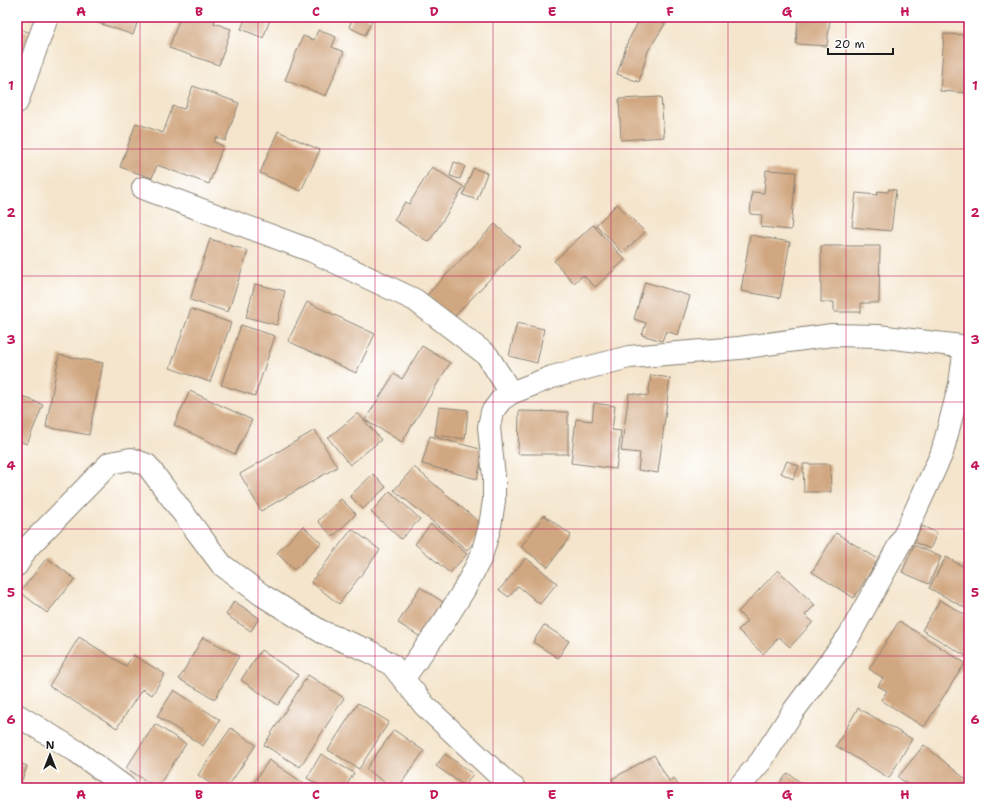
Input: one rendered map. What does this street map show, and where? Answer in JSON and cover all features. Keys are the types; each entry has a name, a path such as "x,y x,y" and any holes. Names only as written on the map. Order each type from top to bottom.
{"street":[{"path":"17,102 47,17"},
{"path":"143,188 312,251 415,300 487,355 511,393"},
{"path":"403,679 444,622 464,590 481,557 490,526 494,501 494,477 489,427 492,412 501,400 511,393 552,377 629,357 739,348 832,335 878,336 967,347 960,384 942,453 902,540 849,636 792,713 762,761 738,788"},
{"path":"17,565 28,548 110,463 131,459 146,465 222,564 262,595 322,632 369,651 392,665 425,706 514,788"},
{"path":"17,715 76,751 126,788"}],"building":[{"path":"82,17 139,17 133,35"},
{"path":"180,17 216,17 214,23 231,29 219,65 169,48"},
{"path":"246,17 271,17 263,38 241,29"},
{"path":"353,17 364,17 372,21 365,35 349,27"},
{"path":"641,17 654,17 665,24 648,51 639,82 617,74 628,41"},
{"path":"798,17 830,18 827,46 796,44"},
{"path":"17,28 31,33 23,51 17,49"},
{"path":"318,30 336,37 332,47 344,52 326,96 285,80 303,36 314,40"},
{"path":"944,34 969,35 969,93 940,91"},
{"path":"193,86 239,103 225,141 216,137 214,142 223,146 209,184 157,165 152,178 120,167 136,123 163,133 173,106 184,109"},
{"path":"661,97 664,137 621,140 619,99"},
{"path":"278,131 320,150 301,191 260,173"},
{"path":"454,162 465,166 460,179 450,176"},
{"path":"432,167 464,187 429,242 394,220 405,202 409,204"},
{"path":"473,168 487,173 477,200 463,195"},
{"path":"766,170 796,172 791,230 761,227 762,215 750,214 752,192 764,193"},
{"path":"889,189 896,190 891,231 852,227 856,193 877,195 878,191 888,192"},
{"path":"617,204 645,232 623,253 596,225"},
{"path":"495,224 520,247 452,319 427,295"},
{"path":"593,225 625,260 595,287 583,275 574,283 554,261"},
{"path":"750,235 790,242 780,298 741,291"},
{"path":"210,239 248,251 228,312 190,300"},
{"path":"821,246 880,246 879,303 861,303 861,312 834,312 834,302 821,302"},
{"path":"645,282 690,296 678,335 666,331 662,341 642,335 646,323 634,319"},
{"path":"255,284 285,291 277,325 246,317"},
{"path":"307,302 375,334 356,373 288,341"},
{"path":"191,309 231,323 210,382 170,368"},
{"path":"517,323 544,329 537,363 509,356"},
{"path":"241,325 275,336 255,396 221,385"},
{"path":"422,346 450,363 402,442 365,420 394,374 402,379"},
{"path":"59,355 103,363 89,435 46,427"},
{"path":"651,375 670,378 658,473 638,470 640,453 621,451 629,393 648,396"},
{"path":"190,391 252,420 235,454 174,425"},
{"path":"17,394 43,405 27,444 17,440"},
{"path":"594,403 615,406 612,430 621,431 616,469 571,463 576,419 592,421"},
{"path":"439,407 468,410 465,439 435,435"},
{"path":"519,411 568,412 568,454 518,454"},
{"path":"358,413 381,440 350,465 328,438"},
{"path":"315,430 337,467 261,511 240,474"},
{"path":"430,436 484,450 477,479 422,464"},
{"path":"787,461 799,466 793,479 781,473"},
{"path":"803,464 830,464 831,492 804,492"},
{"path":"414,467 486,528 467,550 394,490"},
{"path":"373,474 386,487 363,509 350,496"},
{"path":"390,491 420,519 401,539 371,512"},
{"path":"341,499 356,514 333,537 318,521"},
{"path":"544,515 571,535 548,567 521,547"},
{"path":"431,524 467,554 450,573 415,544"},
{"path":"303,526 321,543 294,570 277,553"},
{"path":"922,526 937,533 930,549 914,542"},
{"path":"352,529 380,550 339,604 311,582"},
{"path":"836,533 878,559 854,598 812,572"},
{"path":"914,545 941,557 929,584 902,572"},
{"path":"946,557 969,570 969,610 929,588"},
{"path":"47,558 75,579 47,613 20,592"},
{"path":"526,558 557,583 540,604 518,586 509,597 499,590"},
{"path":"778,570 815,605 805,615 813,622 790,647 779,637 763,654 738,630 747,621 738,612"},
{"path":"420,587 446,604 424,639 398,623"},
{"path":"940,600 969,617 969,658 922,630"},
{"path":"234,601 259,618 251,631 226,615"},
{"path":"899,621 965,663 924,727 881,700 887,691 878,686 883,678 869,669"},
{"path":"544,625 569,641 558,658 533,642"},
{"path":"79,637 126,666 133,655 165,674 152,695 142,689 117,728 49,686"},
{"path":"203,637 239,656 215,699 179,679"},
{"path":"261,650 298,675 278,705 241,680"},
{"path":"308,675 344,698 300,767 264,745"},
{"path":"174,690 220,720 203,746 157,716"},
{"path":"358,703 389,722 359,769 328,750"},
{"path":"858,708 912,739 889,778 836,746"},
{"path":"155,724 186,744 157,788 126,768"},
{"path":"231,728 256,745 227,788 217,788 198,775"},
{"path":"394,730 424,751 398,788 393,788 366,769"},
{"path":"924,745 969,782 969,788 912,788 898,777"},
{"path":"321,754 354,773 345,788 324,788 307,778"},
{"path":"445,754 473,774 465,786 436,766"},
{"path":"654,755 669,781 674,778 680,788 617,788 612,779"},
{"path":"269,760 311,788 250,788"},
{"path":"17,762 27,766 19,788 17,788"},
{"path":"788,773 808,788 776,788"}]}
